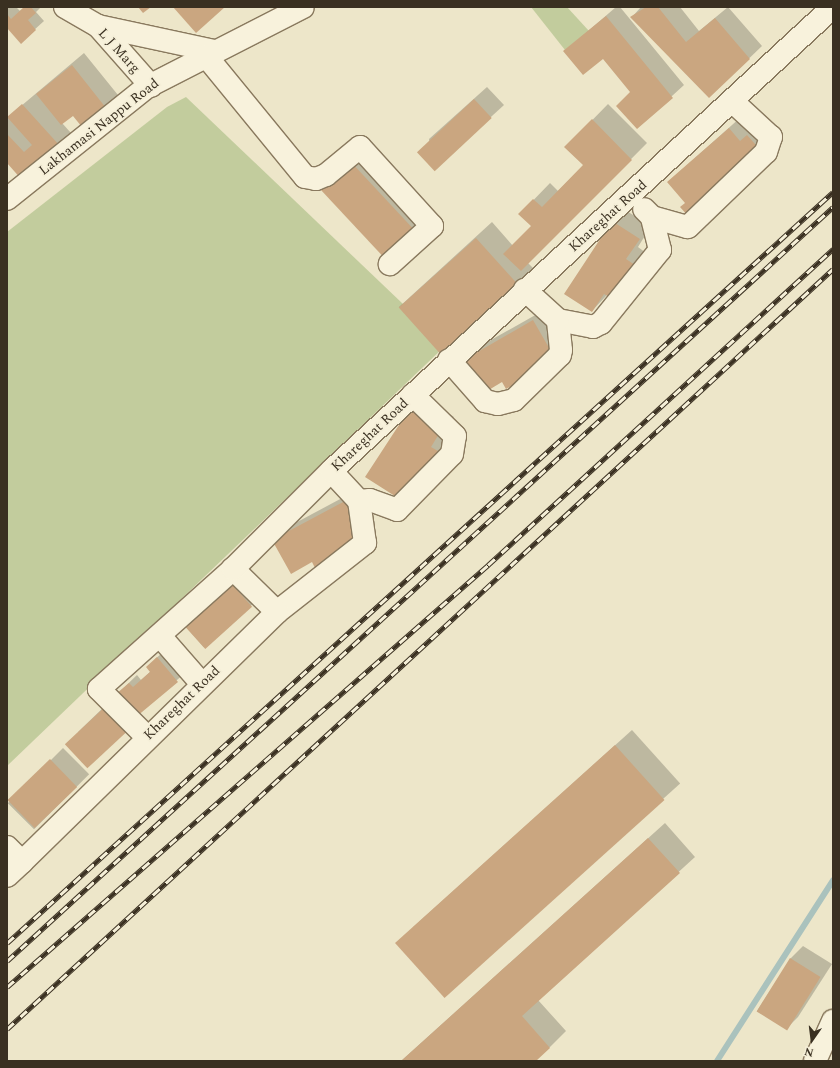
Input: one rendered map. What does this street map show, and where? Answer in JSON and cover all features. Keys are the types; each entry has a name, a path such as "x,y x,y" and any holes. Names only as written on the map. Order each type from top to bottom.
{"street":[{"name":"L J Marg","path":"65,7 98,26 151,86"},
{"name":"Lakhamasi Nappu Road","path":"12,188 151,86 211,53 302,7"},
{"name":"Khareghat Road","path":"147,737 99,689 160,636 233,569 331,471 449,360 524,290 630,196 833,7"},
{"path":"98,26 211,53 305,177 316,179 326,175 360,146 432,226 390,264"},
{"path":"630,196 652,217 688,227 766,152 771,137 732,101"},
{"path":"524,290 558,320 593,326 601,323 660,250 652,217"},
{"path":"449,360 485,401 509,403 560,355 558,320"},
{"path":"331,471 359,501 370,500 397,510 452,454 455,436 413,395"},
{"name":"Khareghat Road","path":"7,847 15,869 147,737 277,612 365,543 359,501"},
{"path":"233,569 277,612"},
{"path":"160,636 202,684"},
{"path":"815,1061 833,1021"}],"green space":[{"path":"531,7 567,7 589,31 565,50"},
{"path":"186,97 446,345 7,766 7,232 167,107"}],"building":[{"path":"24,7 31,7 36,13 28,20 36,30 21,44 7,28 7,14 11,19"},
{"path":"138,7 151,7 143,13"},
{"path":"173,7 225,7 196,33"},
{"path":"646,7 658,7 686,42 715,18 750,59 709,98 630,17"},
{"path":"606,16 673,98 637,129 616,106 630,92 603,59 583,75 563,51"},
{"path":"72,65 110,113 86,132 73,116 61,125 36,94"},
{"path":"474,99 492,118 435,171 417,152"},
{"path":"22,104 60,146 22,180 7,163 7,134 24,152 32,145 7,117"},
{"path":"592,119 632,160 521,271 503,254 531,226 518,214 533,199 542,207 583,165 564,147"},
{"path":"729,128 740,141 747,135 763,153 689,217 680,207 685,203 667,182"},
{"path":"350,161 415,231 385,259 320,189"},
{"path":"612,221 640,239 626,259 635,265 613,299 604,294 592,312 564,294"},
{"path":"476,238 520,287 443,357 399,308"},
{"path":"533,320 552,353 534,364 538,371 506,389 502,382 482,394 462,361"},
{"path":"410,408 442,429 431,447 438,451 418,482 411,478 398,498 365,477"},
{"path":"345,501 363,535 344,545 348,553 316,570 312,562 291,574 272,540"},
{"path":"228,580 252,607 205,649 181,622"},
{"path":"157,657 178,682 136,717 116,694 129,683 133,687 150,672 146,667"},
{"path":"108,704 131,728 87,768 65,744"},
{"path":"615,745 665,800 445,998 395,943"},
{"path":"50,759 77,787 35,828 8,800"},
{"path":"648,838 680,873 522,1016 550,1048 536,1061 401,1061"},
{"path":"790,958 821,977 787,1031 757,1011"}],"waterway":[{"path":"717,1061 833,880"}],"railway":[{"path":"7,943 833,192"},
{"path":"7,961 833,207"},
{"path":"7,987 488,565 833,249"},
{"path":"7,1029 833,269"}]}
